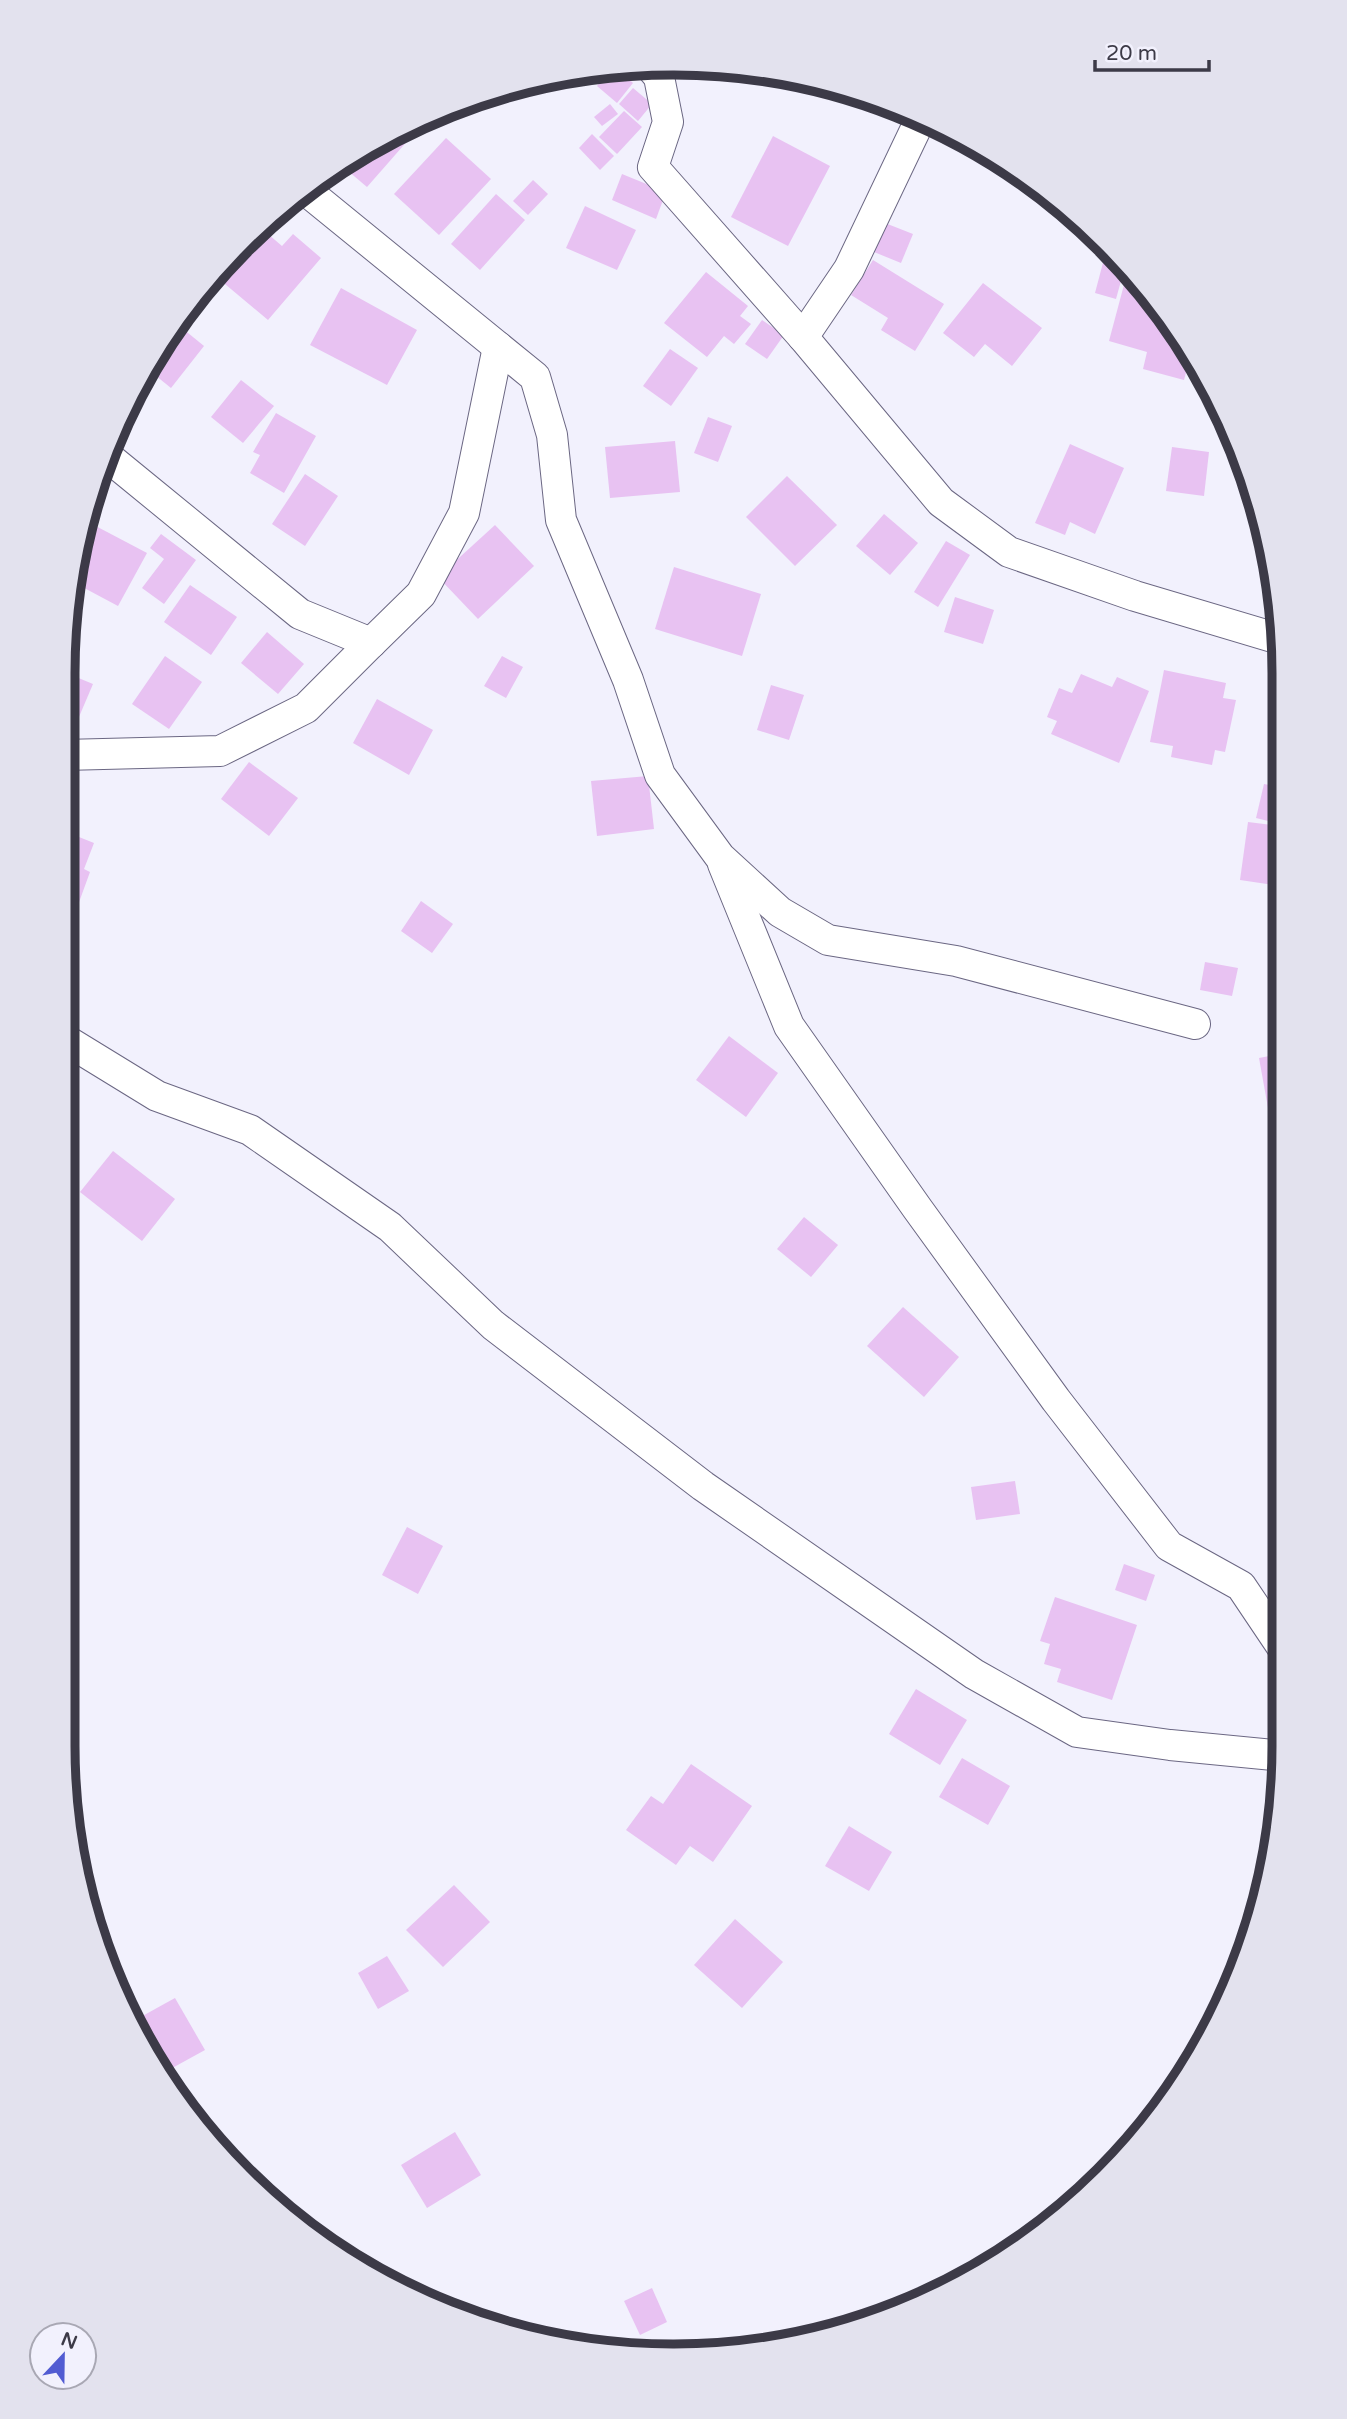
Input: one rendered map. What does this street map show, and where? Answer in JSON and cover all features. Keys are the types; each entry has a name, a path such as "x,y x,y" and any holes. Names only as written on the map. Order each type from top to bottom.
{"street":[{"path":"658,76 668,122 653,167 803,337 941,502 1009,552 1135,596 1270,636"},
{"path":"803,337 849,269 916,127"},
{"path":"313,196 535,377 552,435 561,520 628,680 660,775 720,858 780,912 828,940 956,961 1195,1024"},
{"path":"75,755 220,751 306,708 421,594 464,513 498,346"},
{"path":"114,462 300,614 371,643"},
{"path":"720,858 789,1026 901,1185 1056,1399 1169,1546 1241,1586 1272,1632"},
{"path":"75,1046 157,1096 250,1130 390,1227 494,1325 703,1486 974,1674 1077,1732 1272,1755"}],"building":[{"path":"627,78 633,83 617,103 597,86 602,79"},
{"path":"633,88 652,104 638,121 619,104"},
{"path":"610,104 618,114 602,126 594,117"},
{"path":"624,111 642,127 617,154 599,137"},
{"path":"592,134 614,156 600,170 579,148"},
{"path":"412,136 367,187 348,171"},
{"path":"773,136 830,166 788,246 731,217"},
{"path":"446,138 491,179 439,235 394,194"},
{"path":"622,174 666,192 656,219 612,200"},
{"path":"533,180 548,194 528,215 513,201"},
{"path":"496,194 525,220 480,270 451,244"},
{"path":"585,206 636,230 617,270 566,248"},
{"path":"885,223 913,234 901,263 874,252"},
{"path":"268,234 282,246 293,234 321,258 268,320 222,281"},
{"path":"1105,259 1122,278 1116,299 1095,293"},
{"path":"873,260 944,304 915,351 881,330 888,318 851,295"},
{"path":"706,272 748,306 740,316 751,324 734,344 724,336 707,357 664,323"},
{"path":"1125,281 1148,309 1188,367 1184,380 1143,369 1147,352 1109,341"},
{"path":"983,283 1042,328 1012,366 985,344 974,357 943,333"},
{"path":"341,288 417,330 387,385 310,345"},
{"path":"762,320 784,335 767,359 745,344"},
{"path":"184,330 204,346 171,388 155,375"},
{"path":"670,349 698,368 671,406 643,386"},
{"path":"241,380 274,406 243,443 211,417"},
{"path":"276,413 316,436 284,493 250,473 260,455 253,452"},
{"path":"708,417 732,426 718,462 694,453"},
{"path":"675,441 680,492 610,498 605,447"},
{"path":"1070,444 1124,468 1095,534 1070,522 1065,535 1035,523"},
{"path":"1172,447 1209,452 1204,496 1166,491"},
{"path":"305,474 338,496 305,546 272,524"},
{"path":"787,476 837,525 795,566 746,517"},
{"path":"884,514 918,543 890,575 856,546"},
{"path":"94,525 147,553 118,606 82,587"},
{"path":"495,525 534,566 478,619 438,577"},
{"path":"161,534 196,560 164,604 142,588 164,559 150,548"},
{"path":"946,541 970,555 938,607 914,592"},
{"path":"674,567 761,594 742,656 655,629"},
{"path":"190,585 237,617 211,655 164,622"},
{"path":"955,597 994,610 983,644 944,632"},
{"path":"267,632 304,664 278,694 241,663"},
{"path":"165,656 202,682 169,729 132,704"},
{"path":"502,656 523,667 506,698 484,686"},
{"path":"1164,670 1226,683 1223,698 1236,700 1225,752 1215,750 1212,765 1171,757 1173,746 1150,742"},
{"path":"1081,674 1112,687 1117,677 1149,691 1119,763 1051,734 1057,721 1047,717 1059,688 1072,693"},
{"path":"75,677 93,684 75,726"},
{"path":"771,685 804,695 789,740 757,730"},
{"path":"377,699 433,730 409,775 353,743"},
{"path":"249,762 298,798 269,836 221,799"},
{"path":"648,776 654,829 597,836 591,781"},
{"path":"1264,784 1272,786 1272,822 1256,818"},
{"path":"1248,822 1272,825 1272,885 1240,880"},
{"path":"75,835 94,843 84,869 90,872 75,913"},
{"path":"421,901 453,924 432,953 401,931"},
{"path":"1205,962 1238,968 1232,996 1200,990"},
{"path":"729,1036 778,1073 746,1117 696,1080"},
{"path":"1272,1056 1272,1107 1268,1108 1259,1058"},
{"path":"113,1151 175,1199 142,1241 80,1192"},
{"path":"804,1217 838,1245 811,1277 777,1249"},
{"path":"903,1307 959,1357 924,1397 867,1346"},
{"path":"1015,1481 1020,1514 976,1520 971,1487"},
{"path":"407,1527 443,1546 418,1594 382,1575"},
{"path":"1124,1564 1155,1575 1146,1601 1115,1590"},
{"path":"1055,1597 1137,1625 1112,1700 1057,1682 1061,1669 1044,1664 1050,1644 1040,1641"},
{"path":"916,1689 967,1720 940,1765 889,1734"},
{"path":"962,1758 1010,1786 988,1825 939,1797"},
{"path":"691,1764 752,1806 713,1862 690,1846 676,1865 626,1830 651,1796 663,1804"},
{"path":"849,1826 892,1852 869,1891 825,1866"},
{"path":"454,1885 490,1922 443,1967 406,1930"},
{"path":"735,1919 783,1962 742,2008 694,1965"},
{"path":"387,1956 409,1991 378,2009 358,1973"},
{"path":"175,1998 205,2050 170,2069 141,2017"},
{"path":"455,2132 481,2175 427,2208 401,2165"},
{"path":"652,2288 667,2322 640,2335 624,2301"}]}
